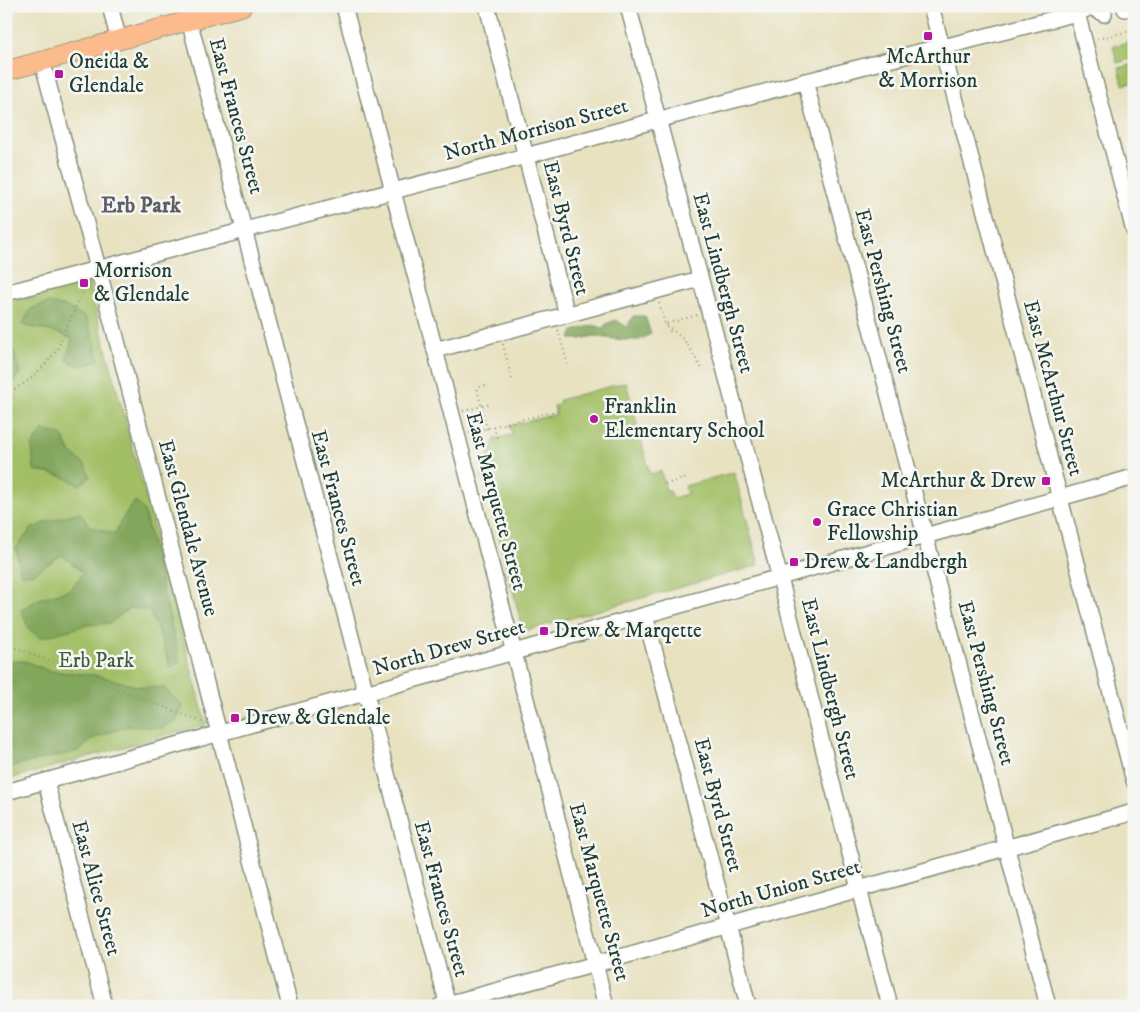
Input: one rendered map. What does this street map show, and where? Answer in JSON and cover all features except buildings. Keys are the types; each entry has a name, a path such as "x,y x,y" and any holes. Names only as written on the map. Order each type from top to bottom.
{"main road":[{"path":"6,71 242,6"}],"street":[{"path":"110,6 119,41"},
{"name":"East Marquette Street","path":"344,6 606,1006"},
{"name":"East Byrd Street","path":"487,6 526,156 561,316"},
{"name":"East Lindbergh Street","path":"628,6 780,578 890,1006"},
{"name":"East McArthur Street","path":"931,6 1134,781"},
{"name":"North Morrison Street","path":"6,293 805,81 1077,13 1091,7 1104,14"},
{"path":"1077,13 1134,231"},
{"name":"East Frances Street","path":"189,20 445,1005"},
{"name":"East Glendale Avenue","path":"42,61 98,268 290,1006"},
{"name":"East Pershing Street","path":"805,81 1048,1006"},
{"path":"435,350 700,279"},
{"name":"North Drew Street","path":"6,792 780,578 1134,476"},
{"name":"East Byrd Street","path":"645,615 748,1006"},
{"name":"East Alice Street","path":"46,782 105,1006"},
{"name":"North Union Street","path":"445,1005 1134,812"}],"path":[{"path":"1095,40 1134,30"},
{"path":"6,395 29,380 57,350 79,299 87,286"},
{"path":"656,291 665,324 672,334"},
{"path":"665,324 708,312"},
{"path":"561,316 568,365"},
{"path":"665,324 682,338 704,371"},
{"path":"500,332 512,380"},
{"path":"487,429 477,388 487,385 488,387"},
{"path":"451,414 490,404"},
{"path":"457,436 559,410 558,405"},
{"path":"494,427 497,438"},
{"path":"664,484 687,478"},
{"path":"6,644 206,725"}],"green space":[{"path":"1134,41 1134,58 1117,63 1113,46"},
{"path":"1134,64 1134,82 1123,85 1119,68"},
{"name":"Erb Park","path":"88,281 206,724 6,780 6,302"},
{"path":"48,303 67,307 86,318 99,360 82,367 66,360 72,339 59,333 22,325 31,309"},
{"path":"633,316 645,316 651,334 639,340 594,336 570,339 573,331 593,325 603,328 606,324 616,320 627,327"},
{"path":"6,348 14,352 20,374 6,388"},
{"name":"Franklin Elementary School","path":"626,382 650,474 661,471 666,491 670,491 673,498 687,494 685,486 734,472 759,565 525,631 523,630 483,476 485,474 483,468 495,439 512,435 509,426 556,414 554,406 560,404 559,400"},
{"path":"43,430 62,435 71,453 86,466 90,477 80,485 61,476 34,470 32,446"},
{"path":"135,501 144,511 180,662 170,667 149,610 129,608 110,623 87,625 40,638 29,629 21,610 41,598 70,590 83,573 62,555 34,573 21,575 16,548 31,529 46,522 80,512 89,526 115,534 121,521"},
{"path":"6,661 25,661 49,671 95,675 140,687 164,688 183,706 176,721 162,728 127,726 92,739 79,751 6,767"}],"place":[{"name":"McArthur & Morrison","path":"928,36"},
{"name":"Oneida & Glendale","path":"59,74"},
{"name":"Morrison & Glendale","path":"84,283"},
{"name":"Franklin Elementary School","path":"594,419"},
{"name":"McArthur & Drew","path":"1046,481"},
{"name":"Grace Christian Fellowship","path":"817,522"},
{"name":"Drew & Landbergh","path":"794,562"},
{"name":"Drew & Marqette","path":"544,631"},
{"name":"Drew & Glendale","path":"235,718"}],"district":[{"name":"Erb Park","path":"141,205"}]}
